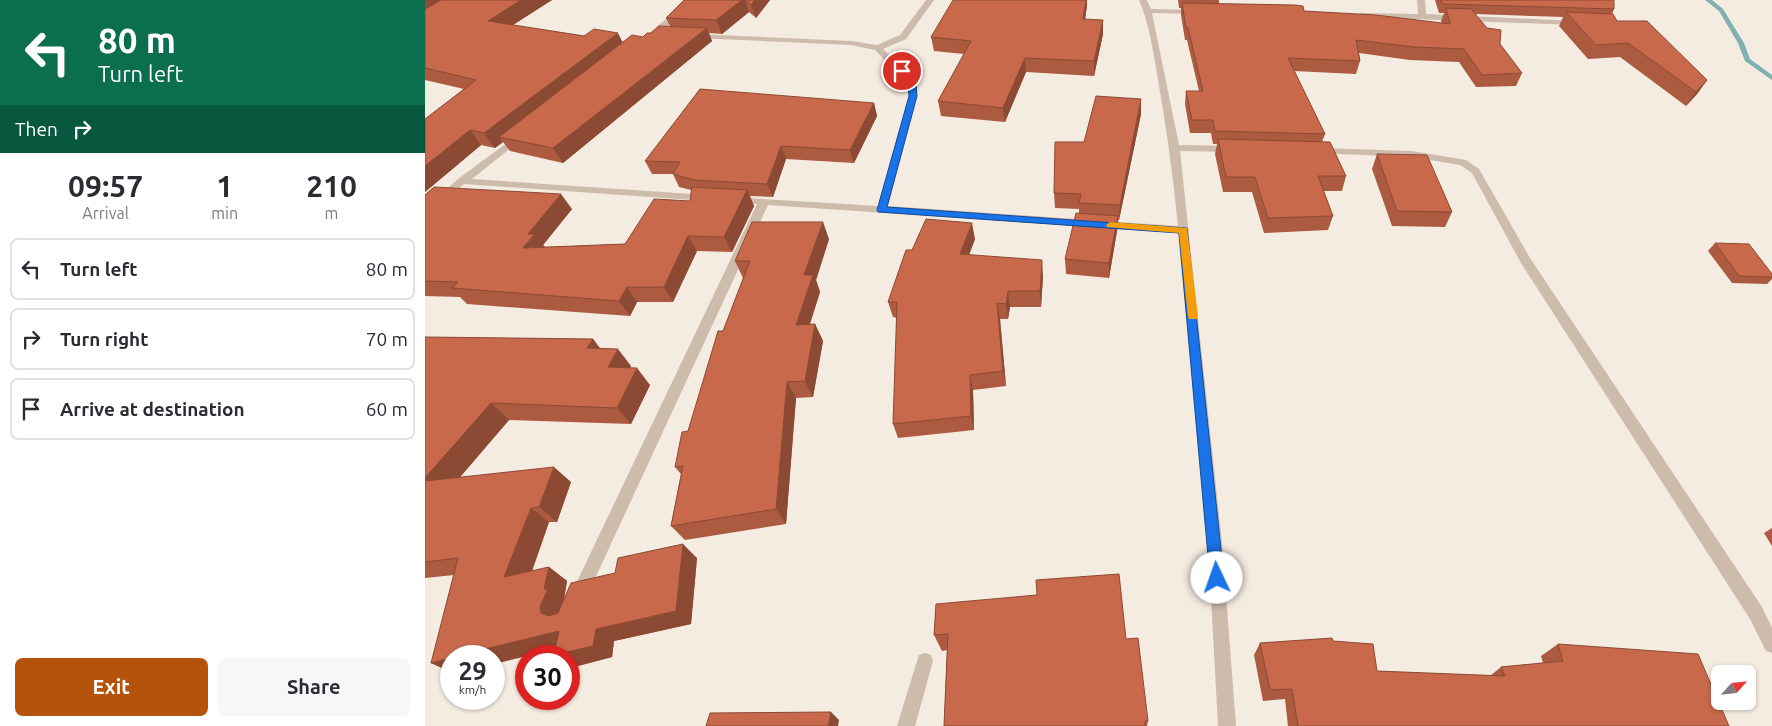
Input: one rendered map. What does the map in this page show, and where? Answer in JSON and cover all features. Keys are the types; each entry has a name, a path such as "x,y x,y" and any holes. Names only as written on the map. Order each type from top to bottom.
{"street":[{"path":"669,36 647,38 694,0"},
{"path":"687,36 851,43 878,48 903,37 930,0"},
{"path":"1421,0 1422,16"},
{"path":"1207,12 1146,6 1175,148 1215,542 1227,726"},
{"path":"1356,14 1588,24"},
{"path":"878,48 912,83 913,96 882,210"},
{"path":"425,214 462,181 525,132"},
{"path":"1175,148 1243,149"},
{"path":"1310,150 1412,154 1463,162 1476,171 1525,260 1756,613 1772,645"},
{"path":"462,181 1183,230"},
{"path":"573,610 609,529 764,201"},
{"path":"906,726 925,661"}],"building":[{"path":"441,0 521,0 488,21 584,36 594,29 618,33 484,133 470,130 425,166 425,119 476,80 425,68 425,9"},
{"path":"684,0 742,0 716,20 666,18"},
{"path":"746,0 755,0 751,5"},
{"path":"953,0 1086,0 1083,19 1103,20 1094,61 1025,58 1003,108 938,101 971,41 931,37"},
{"path":"1441,0 1614,0 1614,9 1442,4"},
{"path":"1182,3 1295,5 1303,6 1304,11 1376,15 1450,24 1446,8 1471,9 1487,28 1501,30 1500,44 1522,73 1482,75 1464,49 1414,47 1356,40 1360,61 1288,58 1325,134 1215,131 1213,120 1192,120 1186,91 1203,91 1188,28 1186,28"},
{"path":"1566,12 1613,14 1617,21 1647,21 1707,80 1696,92 1628,43 1596,45"},
{"path":"659,26 707,28 553,148 499,137 632,35 643,37"},
{"path":"700,89 874,103 850,150 781,146 767,184 694,180 673,174 680,162 645,161"},
{"path":"1096,96 1141,99 1120,205 1079,203 1081,194 1054,193 1055,142 1084,142"},
{"path":"1218,139 1330,142 1346,176 1318,176 1333,216 1268,218 1255,177 1226,177"},
{"path":"1377,154 1427,155 1452,212 1397,211"},
{"path":"434,187 561,194 528,234 535,234 523,248 625,244 654,199 690,201 692,187 747,190 724,237 688,236 664,287 627,287 619,301 452,288 458,282 425,281 425,195"},
{"path":"1076,213 1118,216 1109,263 1065,259"},
{"path":"926,219 972,223 960,254 1042,260 1040,291 1008,291 1006,304 997,303 1003,371 970,375 971,416 893,424 897,302 888,302 906,250 912,250"},
{"path":"752,222 823,222 804,275 813,275 796,325 815,324 805,381 787,382 776,509 671,526 683,466 675,467 682,432 688,431 718,331 723,331 750,261 735,261"},
{"path":"1715,243 1749,244 1772,274 1772,277 1739,276"},
{"path":"425,337 593,339 587,348 618,349 608,367 637,368 617,408 491,403 425,478"},
{"path":"554,467 539,507 531,508 504,577 549,567 544,589 548,589 540,607 541,613 549,616 558,613 571,583 615,573 618,558 683,544 676,611 596,629 593,646 580,649 580,645 556,645 559,631 502,645 440,645 440,661 431,663 458,558 425,562 425,481"},
{"path":"1119,574 1126,639 1138,638 1148,721 1145,721 1145,726 944,726 948,634 934,635 936,604 1037,595 1036,580"},
{"path":"1332,638 1333,641 1373,644 1377,671 1505,676 1501,667 1563,661 1558,644 1698,654 1711,684 1711,710 1722,710 1729,726 1298,726 1292,689 1270,690 1260,643"},
{"path":"831,712 828,726 706,726 710,713"}],"waterway":[{"path":"1708,0 1721,10 1741,43 1747,60 1772,78"}],"slow traffic":[{"path":"1110,225 1183,230 1193,316"}],"route":[{"path":"902,71 912,83 913,96 882,210 1183,230 1214,524 1217,578"}]}
